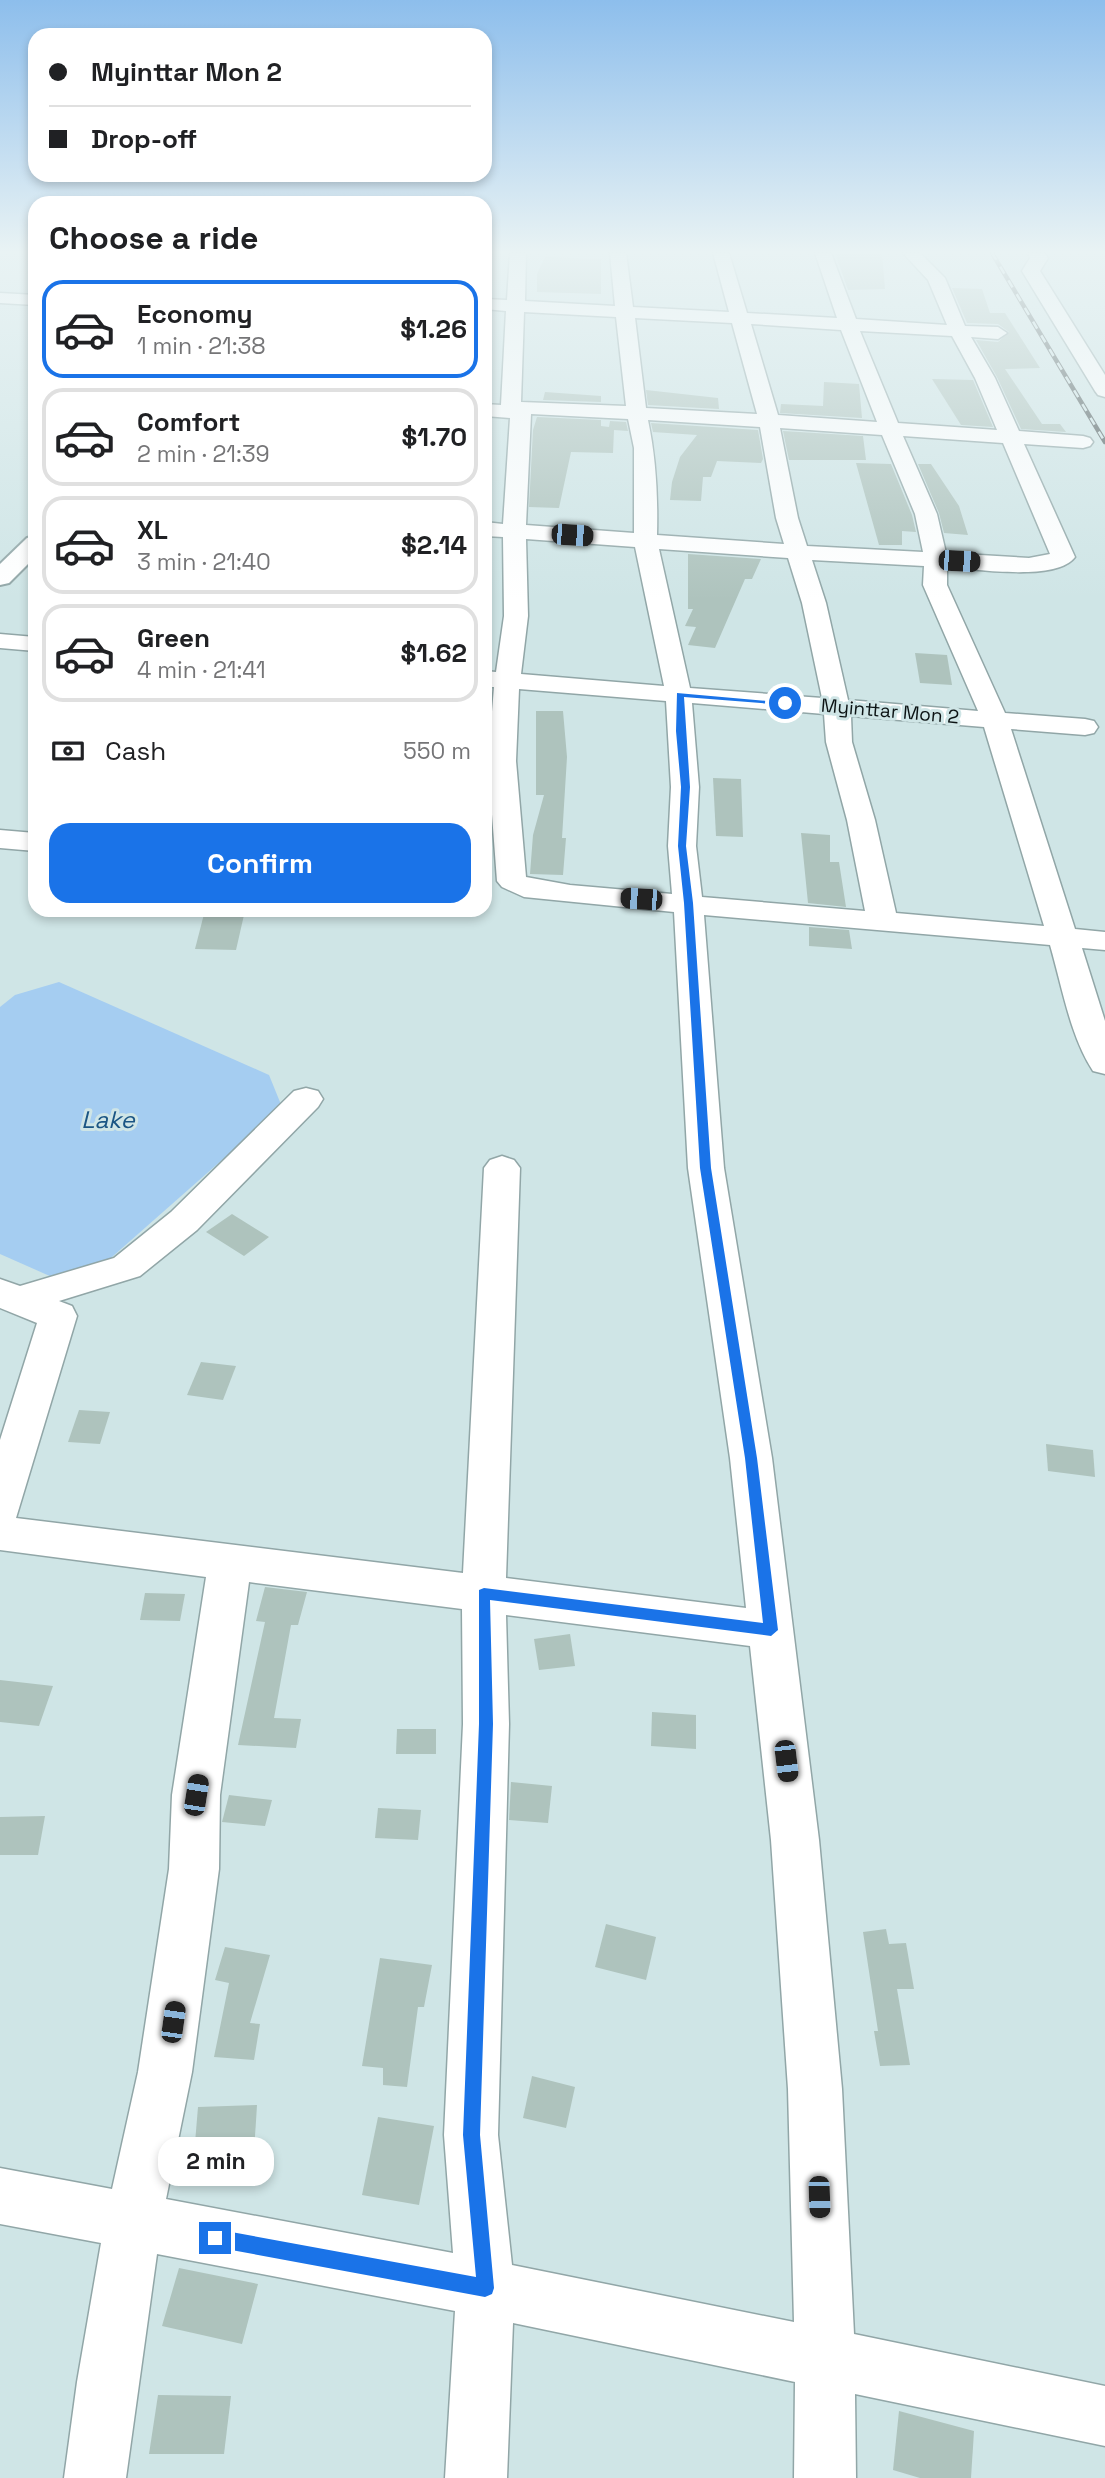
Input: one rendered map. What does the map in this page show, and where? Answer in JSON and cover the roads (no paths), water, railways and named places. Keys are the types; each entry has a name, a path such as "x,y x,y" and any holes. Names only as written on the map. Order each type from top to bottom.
{"highway":[{"path":"0,578 28,551"}],"street":[{"path":"516,369 516,616 496,680 502,761 498,880 536,890 1105,942"},
{"path":"633,369 644,448 647,505 645,540 654,569 665,639 680,694 685,787 682,846 706,1168 751,1458 795,1840 815,2089 825,2358 825,2478"},
{"path":"755,369 769,421 787,518 814,603 837,707 839,742 861,820 882,921"},
{"path":"866,369 888,429 926,514 936,559 935,585 995,719 1105,1064"},
{"path":"492,529 798,552 1029,565 1044,564 1063,557 980,369"},
{"path":"1091,369 1105,391"},
{"path":"492,410 638,413 1083,442"},
{"path":"0,641 28,643"},
{"name":"Myinttar Mon 2","path":"496,680 1085,727"},
{"path":"0,839 28,841"},
{"path":"9,1296 127,1267 184,1222 306,1099"},
{"path":"476,2478 485,2288 471,2135 486,1724 484,1594 502,1168"},
{"path":"0,1508 58,1316 9,1296"},
{"path":"0,1533 771,1630"},
{"path":"95,2478 107,2382 133,2223 167,2059 194,1869 196,1795 230,1562"},
{"path":"0,2196 485,2288 1105,2416"}],"water":[{"name":"Lake","path":"59,982 269,1075 282,1107 104,1264 52,1277 0,1254 0,1007 15,995"}],"railway":[{"path":"1061,369 1105,442"}]}
